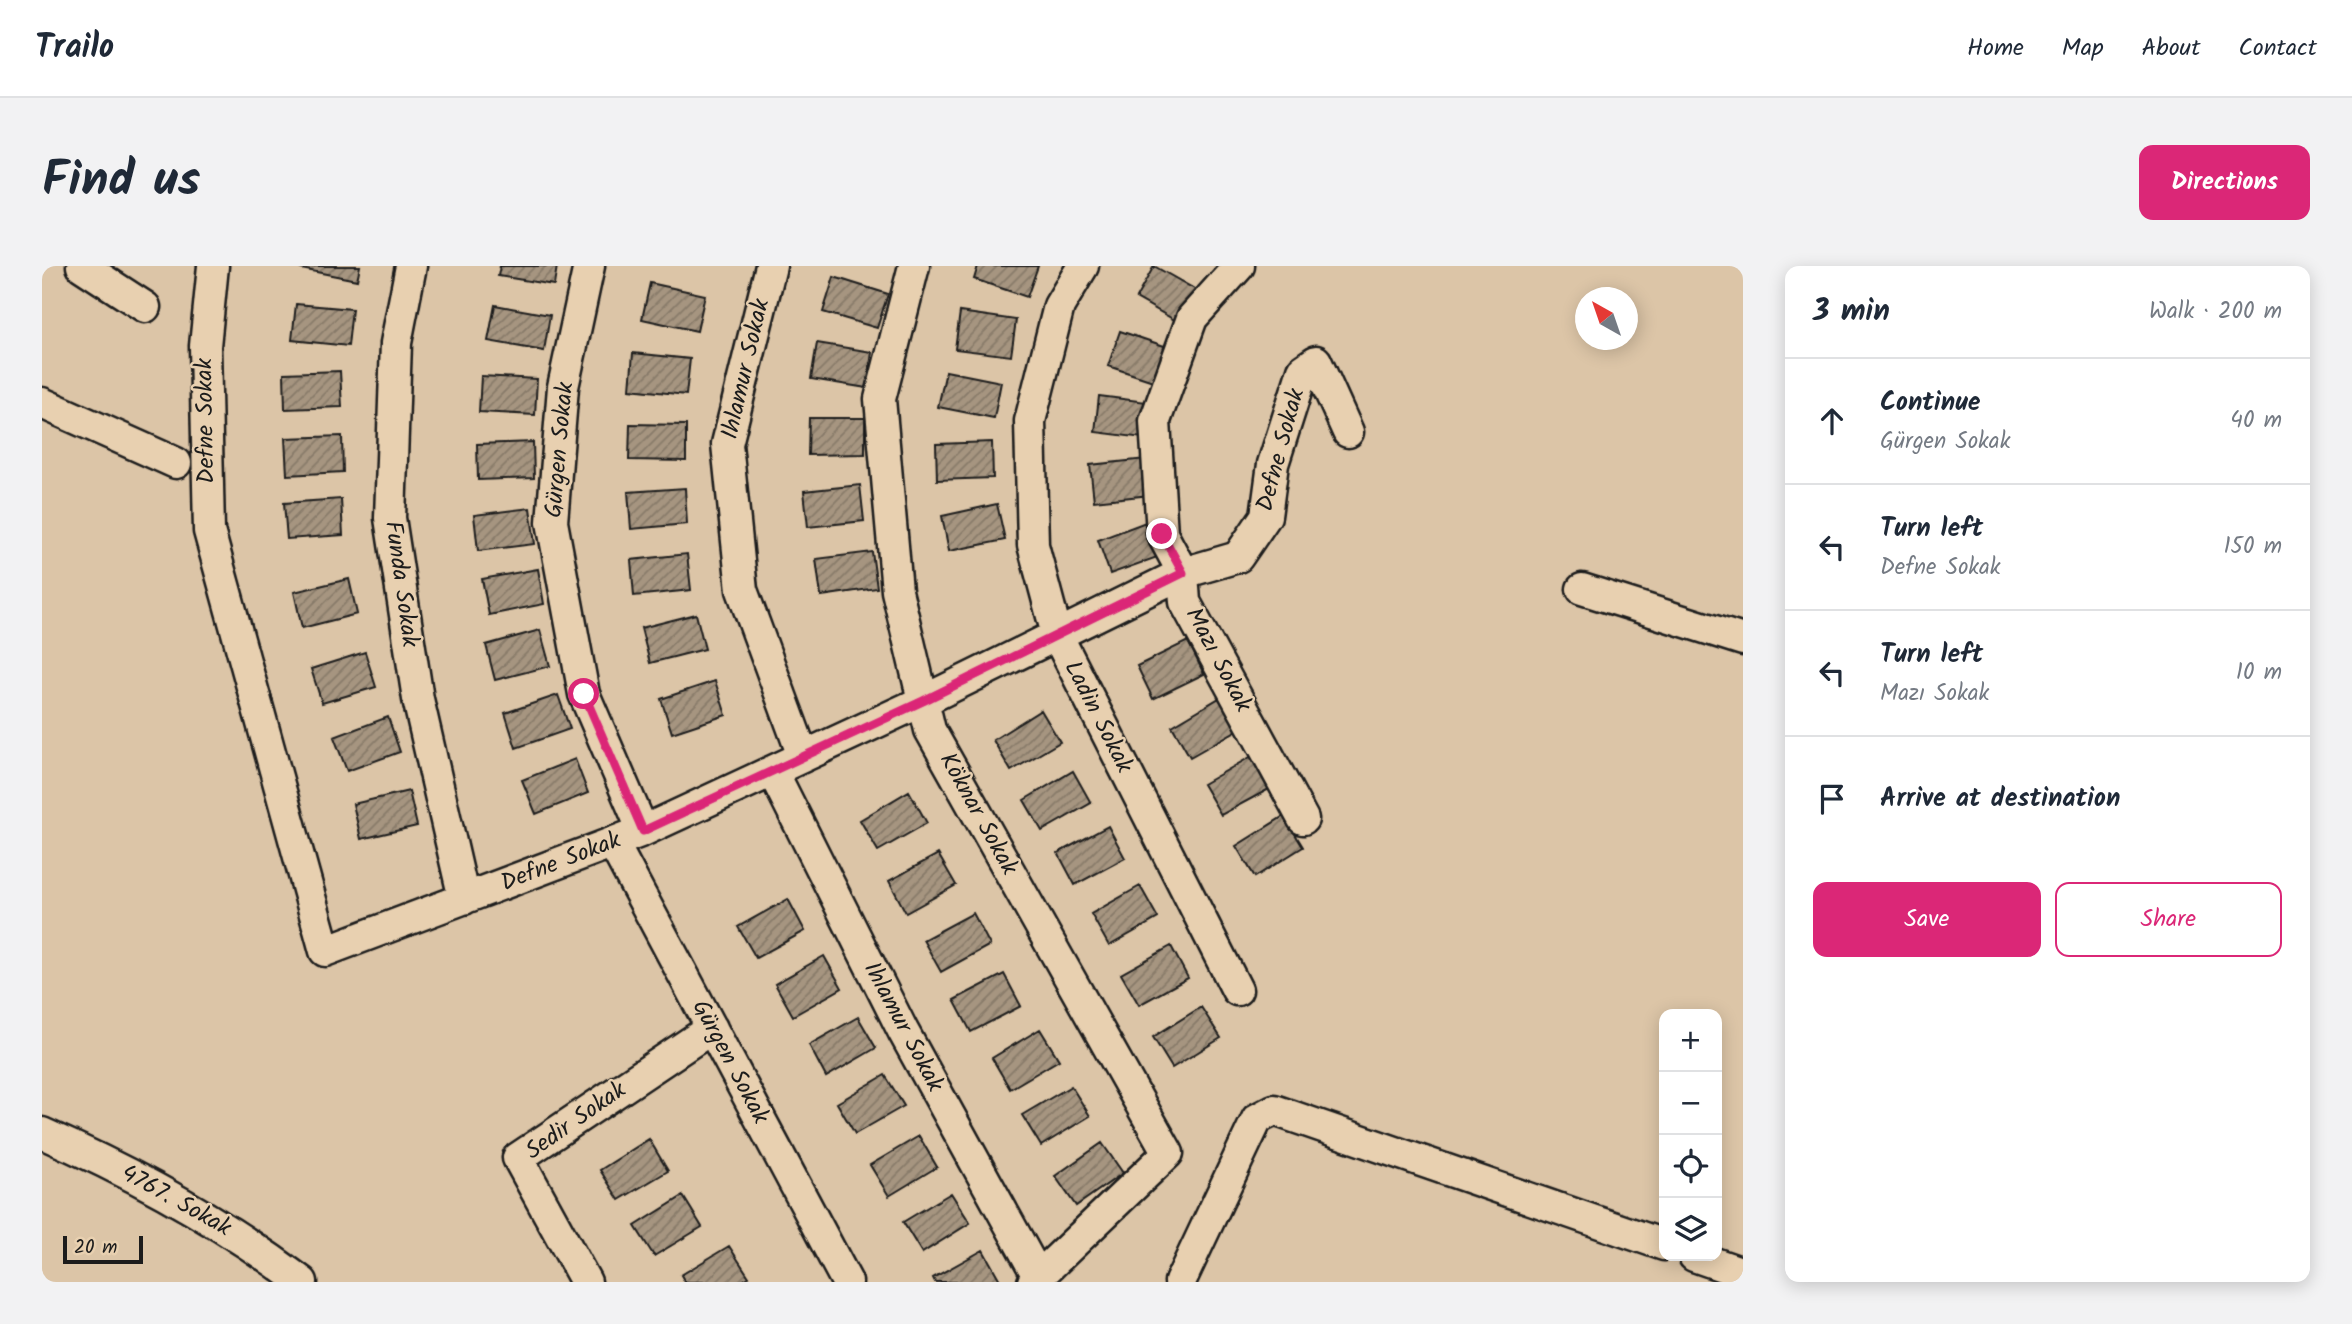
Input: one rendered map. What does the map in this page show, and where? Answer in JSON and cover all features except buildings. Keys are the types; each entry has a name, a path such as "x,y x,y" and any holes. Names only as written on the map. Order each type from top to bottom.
{"street":[{"path":"82,266 145,307"},
{"name":"Defne Sokak","path":"213,266 205,346 209,531 325,951 643,831 923,701 1183,573 1238,557 1266,516 1273,464 1303,370 1316,361 1348,432"},
{"name":"Funda Sokak","path":"411,266 396,343 390,518 418,699 464,898"},
{"name":"Gürgen Sokak","path":"589,266 563,387 552,522 584,694 643,831"},
{"name":"Ihlamur Sokak","path":"771,266 727,444 743,590 803,756"},
{"name":"Köknar Sokak","path":"914,266 880,399 897,591 930,730 1168,1153 1035,1280"},
{"name":"Ladin Sokak","path":"1083,266 1059,306 1030,421 1033,545 1057,635 1237,990"},
{"name":"Mazı Sokak","path":"1232,268 1192,318 1155,421 1162,534 1183,573 1185,602 1303,819"},
{"path":"42,403 176,463"},
{"path":"1582,589 1743,640"},
{"name":"Ihlamur Sokak","path":"773,772 903,1031 1035,1280"},
{"name":"Gürgen Sokak","path":"612,843 848,1282"},
{"name":"Sedir Sokak","path":"586,1282 518,1158 712,1028"},
{"path":"1180,1282 1257,1119 1274,1110 1659,1243"},
{"name":"4767. Sokak","path":"42,1133 177,1198 246,1240 302,1282"},
{"path":"1708,1261 1743,1273"}],"route":[{"path":"584,694 643,831 923,701 1183,573 1162,534"}]}
